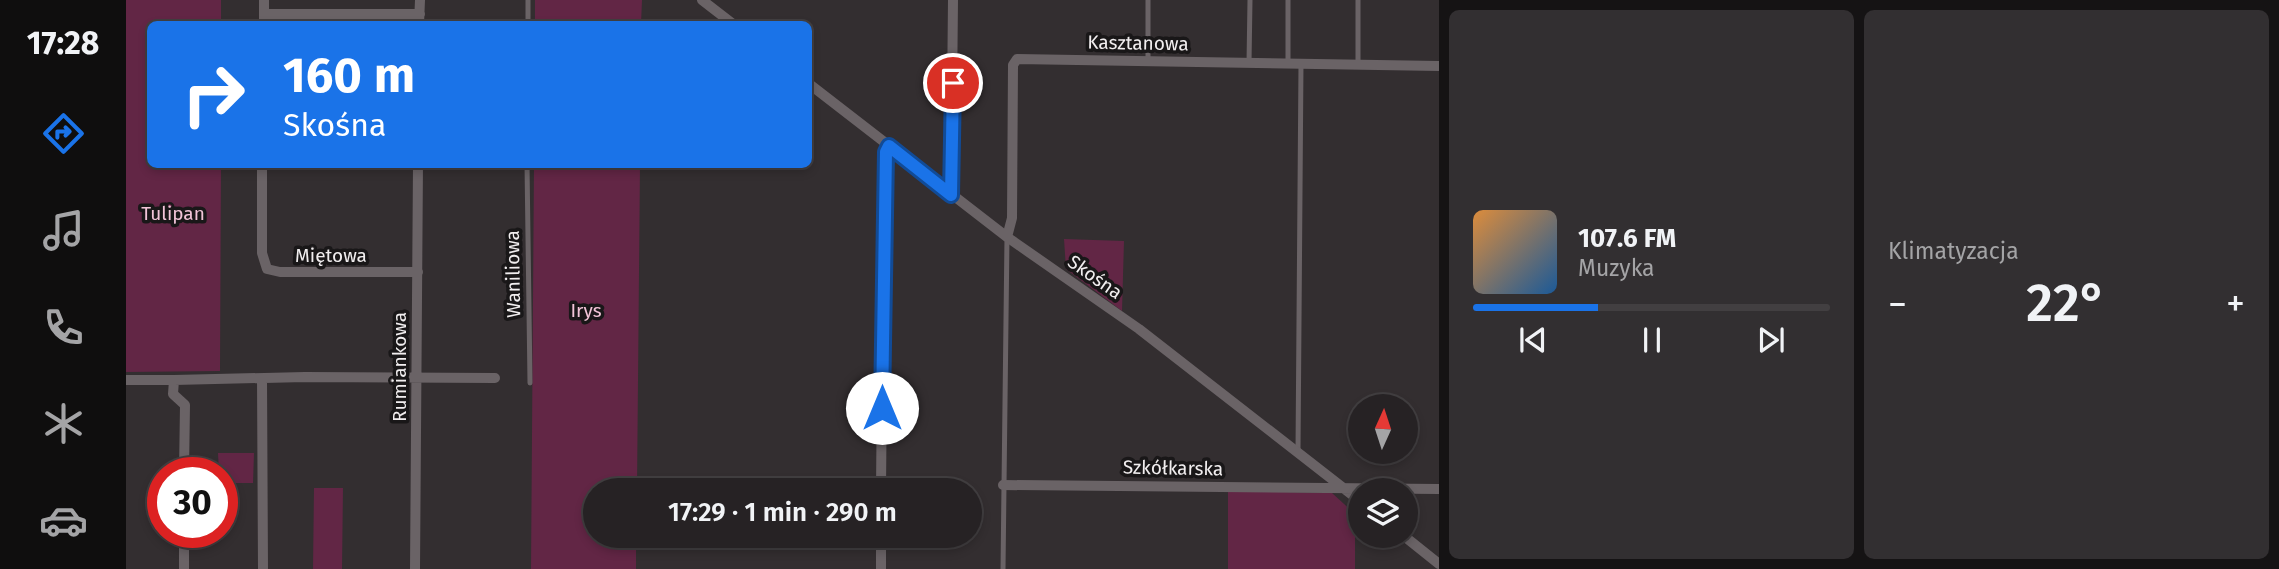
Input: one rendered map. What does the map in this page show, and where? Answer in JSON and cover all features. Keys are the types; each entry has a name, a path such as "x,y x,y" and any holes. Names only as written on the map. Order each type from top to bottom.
{"street":[{"path":"264,0 264,19 419,19 420,0"},
{"path":"702,0 729,21"},
{"path":"951,195 953,0"},
{"name":"Kasztanowa","path":"1007,237 1012,218 1013,65 1017,59 1439,66"},
{"name":"Skośna","path":"812,86 1007,237 1139,329 1348,491"},
{"path":"881,478 884,161 889,146"},
{"name":"Miętowa","path":"262,168 262,253 267,269 280,272 418,272"},
{"name":"Rumiankowa","path":"415,569 418,168"},
{"path":"126,380 495,378"},
{"path":"262,379 263,569"},
{"path":"174,380 173,394 185,405 184,457"},
{"name":"Szkółkarska","path":"1003,485 1439,489"},
{"path":"1418,547 1439,564"},
{"path":"184,548 184,569"},
{"path":"881,548 881,569"}],"lane":[{"path":"528,0 528,21"},
{"path":"1148,0 1148,61"},
{"path":"1249,62 1250,0"},
{"path":"1288,0 1288,63"},
{"path":"1358,0 1358,65"},
{"path":"1298,451 1301,341 1301,63"},
{"name":"Waniliowa","path":"527,168 530,383"},
{"path":"1003,569 1007,237"}],"green space":[{"name":"Tulipan","path":"126,0 221,0 221,21 147,21 147,168 221,168 220,371 126,372"},
{"path":"535,0 642,0 641,21 535,21"},
{"name":"Irys","path":"534,168 640,168 637,478 583,478 583,548 636,548 636,569 531,569"},
{"path":"1064,239 1124,241 1122,311 1066,269"},
{"path":"218,453 254,453 253,483 238,483 238,457 218,457"},
{"path":"314,488 343,488 342,569 313,569"},
{"path":"1228,491 1332,493 1348,508 1348,548 1355,548 1355,569 1228,569"}],"route":[{"path":"882,408 884,161 889,146 951,195 953,83"}]}
